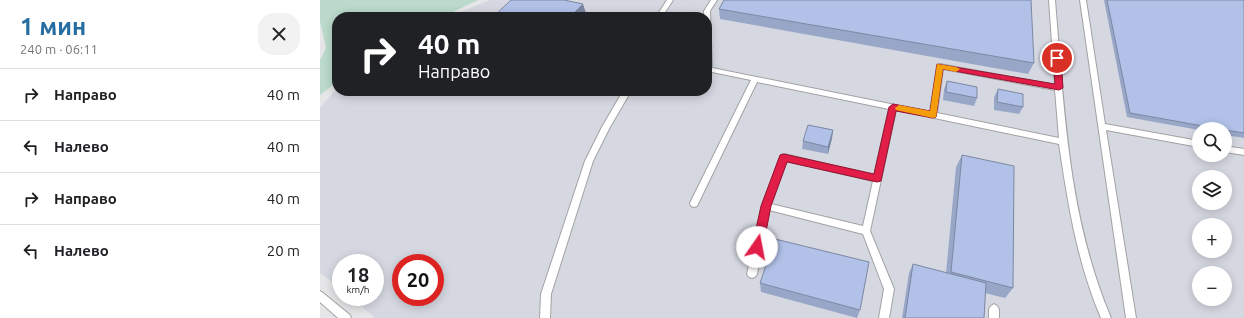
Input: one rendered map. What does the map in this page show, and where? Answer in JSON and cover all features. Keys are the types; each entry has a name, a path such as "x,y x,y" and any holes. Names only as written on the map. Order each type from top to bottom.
{"lane":[{"path":"662,12 670,0"},
{"path":"707,12 714,0"},
{"path":"1052,0 1064,142 1075,219 1095,294 1106,318"},
{"path":"1083,0 1131,318"},
{"path":"933,115 940,66 1059,88"},
{"path":"712,70 1064,142"},
{"path":"694,203 755,79"},
{"path":"545,318 546,294 589,161 624,96"},
{"path":"884,318 889,289 866,231 893,107"},
{"path":"1102,126 1192,143"},
{"path":"1232,150 1244,152"},
{"path":"752,274 766,206 784,157 877,178"},
{"path":"766,206 866,231"},
{"path":"320,296 346,318"}],"shaded area":[{"path":"490,0 1244,0 1244,318 375,318 361,306 384,306 384,254 332,254 332,282 320,273 320,108 332,94 332,96 712,96 712,12 460,12"}],"green space":[{"path":"320,0 478,0 453,12 332,12 332,86 320,95 320,60 326,48 320,21"}],"building":[{"path":"511,0 564,0 583,4 575,12 498,12"},
{"path":"724,0 1031,0 1034,63 719,9"},
{"path":"1107,0 1244,0 1244,133 1232,131 1232,122 1192,122 1192,124 1130,113"},
{"path":"947,81 977,87 977,98 946,92"},
{"path":"998,89 1023,94 1023,107 997,102"},
{"path":"808,125 833,130 828,147 803,141"},
{"path":"962,155 1014,166 1013,288 951,272"},
{"path":"775,239 869,262 860,310 760,283"},
{"path":"913,264 986,283 984,318 905,318"}],"slow traffic":[{"path":"899,108 933,115 940,66 956,69"}],"route":[{"path":"757,247 766,206 784,157 877,178 893,107 933,115 940,66 1059,88 1057,58"}]}
